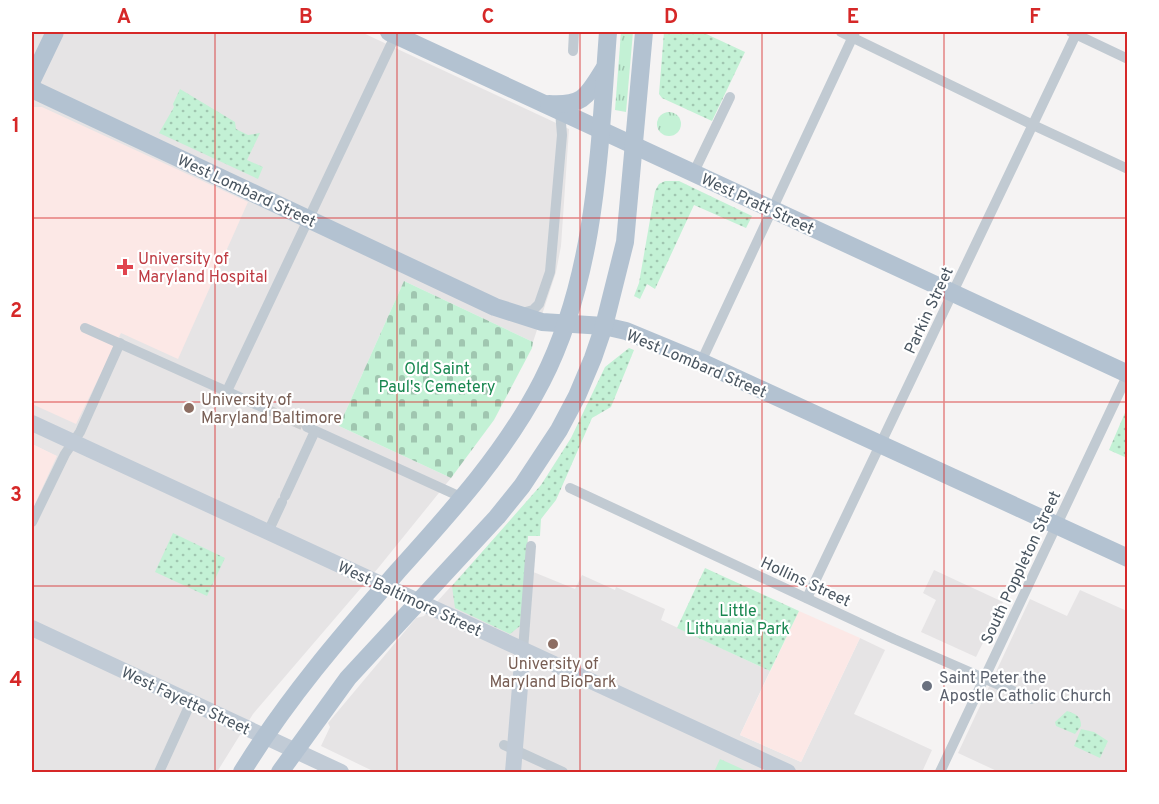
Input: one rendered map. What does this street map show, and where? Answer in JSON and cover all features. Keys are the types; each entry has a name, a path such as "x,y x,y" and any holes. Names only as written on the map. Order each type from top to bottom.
{"main road":[{"path":"32,80 55,32"},
{"name":"West Pratt Street","path":"393,32 693,174 1128,374"},
{"path":"242,772 265,736 314,670 491,463 526,410 543,379 577,289 590,234 608,32"},
{"path":"280,772 348,678 497,517 538,463 577,396 604,327 625,242 644,32"},
{"path":"542,103 563,105 574,103 590,91 605,68"},
{"name":"West Lombard Street","path":"32,89 512,314 542,322 604,327 635,334 701,362 1128,558"},
{"path":"612,295 618,312 635,334"},
{"name":"West Baltimore Street","path":"32,423 788,772"},
{"name":"West Fayette Street","path":"32,628 265,736 332,771"},
{"path":"513,772 509,747 523,650"}],"street":[{"path":"227,391 393,32"},
{"path":"573,51 574,32"},
{"path":"841,32 854,34 866,45 1128,169"},
{"path":"1074,33 1092,36 1128,59"},
{"name":"Parkin Street","path":"807,598 1033,125 1074,33"},
{"path":"701,362 854,34"},
{"path":"693,174 730,97"},
{"path":"512,314 528,312 537,307 550,272 562,135 560,111"},
{"path":"85,327 266,409"},
{"path":"32,522 72,442 80,432 120,343"},
{"name":"South Poppleton Street","path":"940,772 1128,374"},
{"path":"268,532 284,499 311,429 463,498"},
{"name":"Hollins Street","path":"570,488 1031,699"},
{"path":"523,650 531,546"},
{"path":"159,772 191,702"},
{"path":"509,747 563,772"}],"shaded area":[{"name":"University of Maryland Baltimore","path":"32,32 361,32 569,129 561,246 556,272 533,342 404,281 339,426 451,478 379,567 253,714 217,772 32,772 32,510 56,456 32,444"},
{"name":"University of Maryland Hospital","path":"32,107 42,107 248,202 178,359 121,333 76,424 32,404"},
{"path":"32,444 57,456 32,510"},
{"name":"University of Maryland BioPark","path":"517,514 528,536 526,569 575,589 582,575 615,590 616,587 665,609 661,620 770,671 740,735 801,762 860,638 885,650 854,714 932,750 922,772 375,772 321,746 330,727 328,723 416,618 424,616"},
{"path":"934,570 1003,602 976,657 921,632 936,600 923,593"},
{"path":"1080,590 1127,611 1127,772 999,772 958,753 1030,599 1067,616"},
{"path":"799,611 860,638 801,762 740,735"}],"green space":[{"path":"621,32 633,32 626,112 615,110"},
{"path":"664,32 702,32 745,52 712,121 662,98 659,94"},
{"path":"180,89 235,122 236,129 248,135 260,133 247,160 263,167 258,179 159,133 174,107 173,104"},
{"path":"669,112 678,115 681,124 678,133 669,136 660,133 657,124 660,115"},
{"path":"665,181 679,181 752,216 746,228 694,205 655,289 647,284 640,299 634,296 639,283 655,191 659,184"},
{"name":"Old Saint Paul's Cemetery","path":"404,281 533,342 494,420 451,478 339,426"},
{"path":"629,348 634,350 611,407 592,418 556,500 541,519 540,536 528,536 520,626 510,634 455,608 452,586 541,485 571,438 605,367"},
{"path":"1127,408 1128,458 1109,450"},
{"path":"173,533 225,558 207,596 155,572"},
{"name":"Little Lithuania Park","path":"705,568 799,611 770,671 677,628"},
{"path":"1067,711 1075,714 1080,720 1081,726 1075,734 1056,726 1055,722"},
{"path":"1081,729 1094,732 1108,741 1100,758 1074,746"},
{"path":"720,759 749,772 714,772"}],"tunnel":[{"path":"266,409 307,427"}],"place":[{"name":"University of Maryland Hospital","path":"125,267"},
{"name":"University of Maryland Baltimore","path":"189,408"},
{"name":"University of Maryland BioPark","path":"553,644"},
{"name":"Saint Peter the Apostle Catholic Church","path":"927,686"}]}
